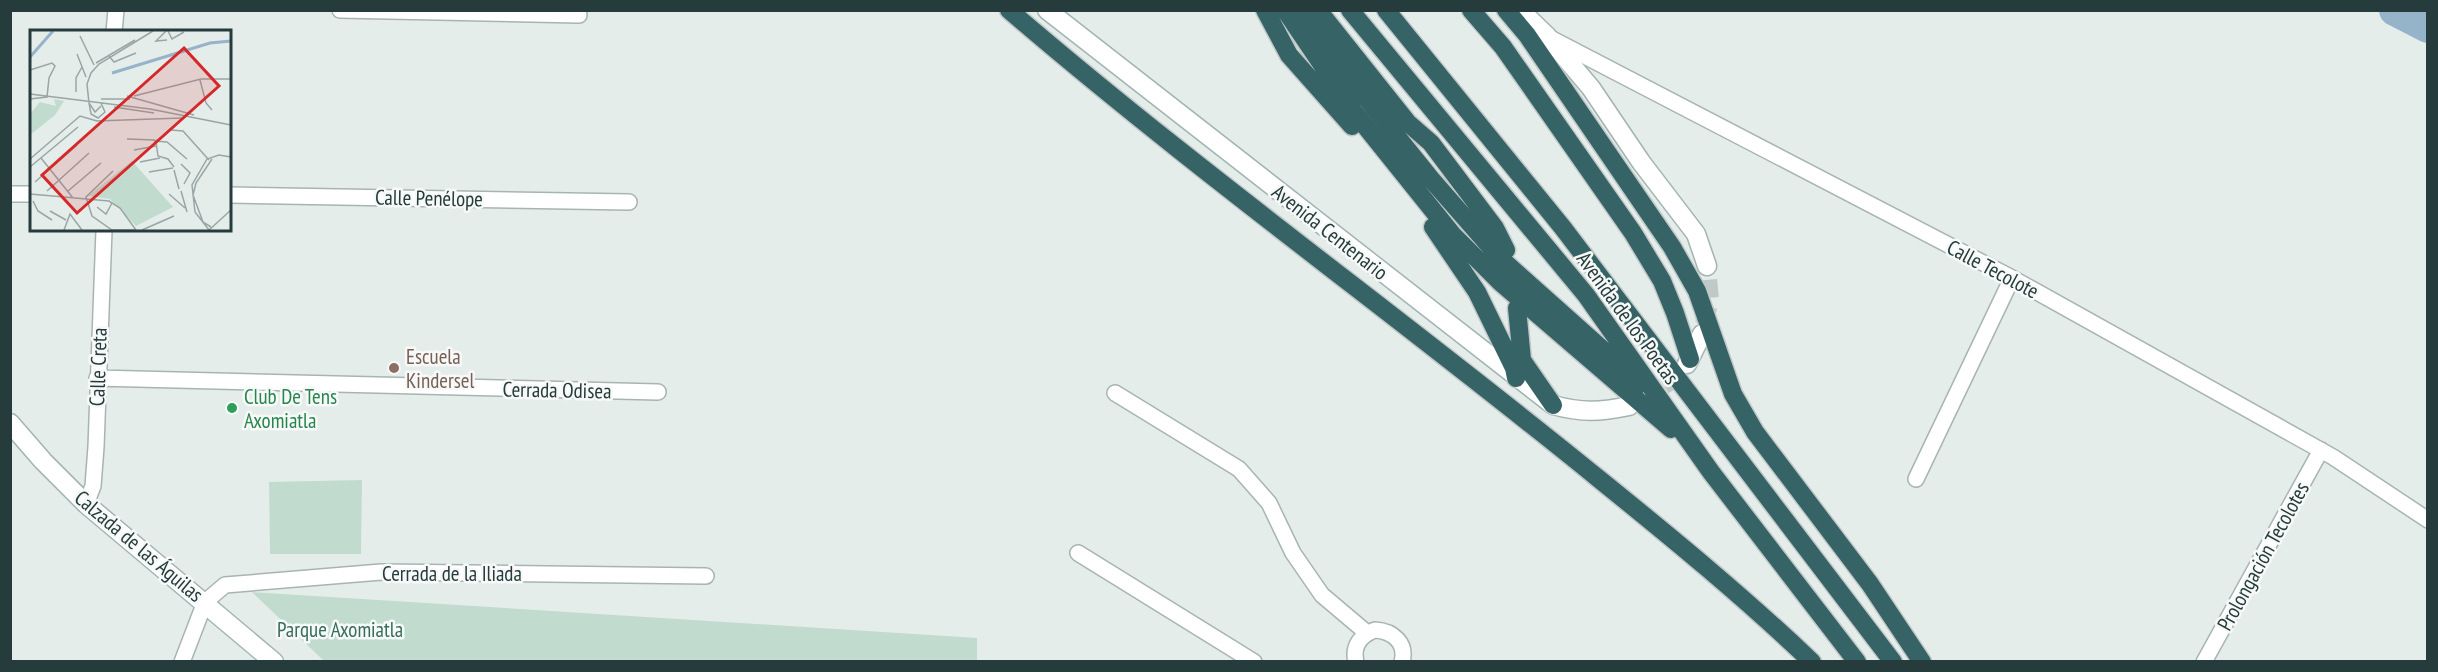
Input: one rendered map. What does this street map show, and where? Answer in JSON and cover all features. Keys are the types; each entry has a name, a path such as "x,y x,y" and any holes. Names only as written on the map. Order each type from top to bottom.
{"highway":[{"path":"1009,10 1115,100 1502,400 1694,556 1812,662"},
{"path":"1265,10 1290,47 1446,244 1477,292 1514,368 1516,378"},
{"path":"1275,10 1290,47 1328,84 1339,91"},
{"path":"1285,10 1339,91 1452,234 1500,282 1671,429"},
{"path":"1301,10 1319,38 1431,179 1501,259 1621,366 1671,429 1711,472"},
{"path":"1318,10 1413,129 1431,142 1495,228 1506,250"},
{"path":"1334,10 1425,119 1431,142"},
{"path":"1334,10 1353,15"},
{"name":"Avenida de los Poetas","path":"1386,10 1563,228 1893,662"},
{"path":"1471,10 1503,47 1633,233 1662,281 1676,313 1688,361"},
{"path":"1506,10 1527,35 1672,246 1697,291 1733,394 1755,432 1870,584 1922,662"},
{"name":"Avenida de los Poetas","path":"1353,15 1586,295 1711,472 1857,662"},
{"path":"1373,78 1374,108"},
{"path":"1115,100 1134,102 1205,144 1232,179 1241,197"},
{"path":"1517,308 1522,360 1553,405"}],"main road":[{"name":"Avenida Centenario","path":"1047,10 1205,144 1553,405 1579,412 1604,411 1629,406"},
{"path":"1520,10 1547,36 1592,88 1641,162 1696,234 1707,266"},
{"path":"1688,361 1702,334"},
{"name":"Calzada de las Águilas","path":"10,423 43,461 86,504 274,662"}],"street":[{"path":"114,30 116,10"},
{"path":"340,10 579,15"},
{"name":"Calle Tecolote","path":"1547,36 2012,278 2321,450 2427,520"},
{"path":"10,194 30,194"},
{"name":"Calle Penélope","path":"231,195 629,202"},
{"name":"Calle Creta","path":"86,504 93,486 104,231"},
{"path":"1916,479 2012,278"},
{"name":"Cerrada Odisea","path":"97,378 658,393"},
{"path":"1115,393 1239,469 1269,503 1293,553 1322,595 1367,633"},
{"name":"Prolongación Tecolotes","path":"2204,662 2321,450"},
{"path":"1078,553 1254,662"},
{"name":"Cerrada de la Iliada","path":"205,602 225,585 322,575 392,573 706,576"},
{"path":"182,662 205,602"},
{"path":"1356,662 1356,647 1360,639 1375,630 1392,634 1403,648 1402,662"}],"green space":[{"path":"362,480 361,554 270,554 269,482"},
{"name":"Parque Axomiatla","path":"252,592 977,638 977,661 324,661"}],"waterway":[{"path":"2395,10 2428,27"}],"tunnel":[{"path":"1704,324 1710,300 1707,266"},
{"path":"1641,400 1671,381 1685,365"}],"place":[{"name":"Escuela Kindersel","path":"394,368"},
{"name":"Club De Tens Axomiatla","path":"232,408"}]}
